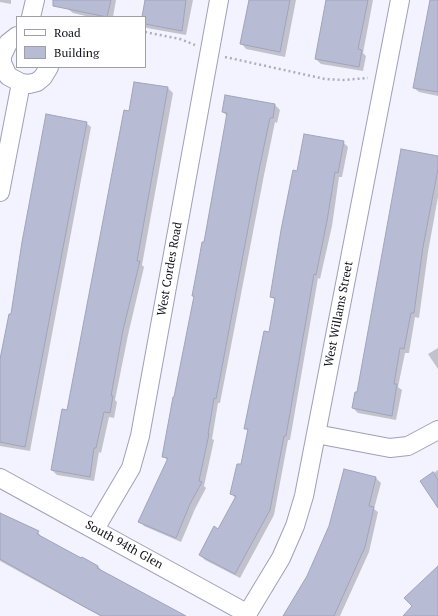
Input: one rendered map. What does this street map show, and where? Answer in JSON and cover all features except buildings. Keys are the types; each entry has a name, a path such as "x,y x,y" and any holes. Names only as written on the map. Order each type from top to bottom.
{"street":[{"path":"31,16 35,0"},
{"name":"West Cordes Road","path":"95,529 131,468 140,436 219,0"},
{"name":"West Willams Street","path":"247,615 281,558 295,526 304,496 400,0"},
{"path":"16,37 8,43 1,56 2,64 8,76 21,83 36,82 43,77 48,68"},
{"path":"0,192 21,83"},
{"path":"316,434 390,448 408,446 438,430"},
{"name":"South 94th Glen","path":"0,478 95,529 247,615"}],"path":[{"path":"146,32 180,39 194,45 211,46"},
{"path":"207,68 217,70 222,56 325,79 343,80 370,78 384,81"}]}
